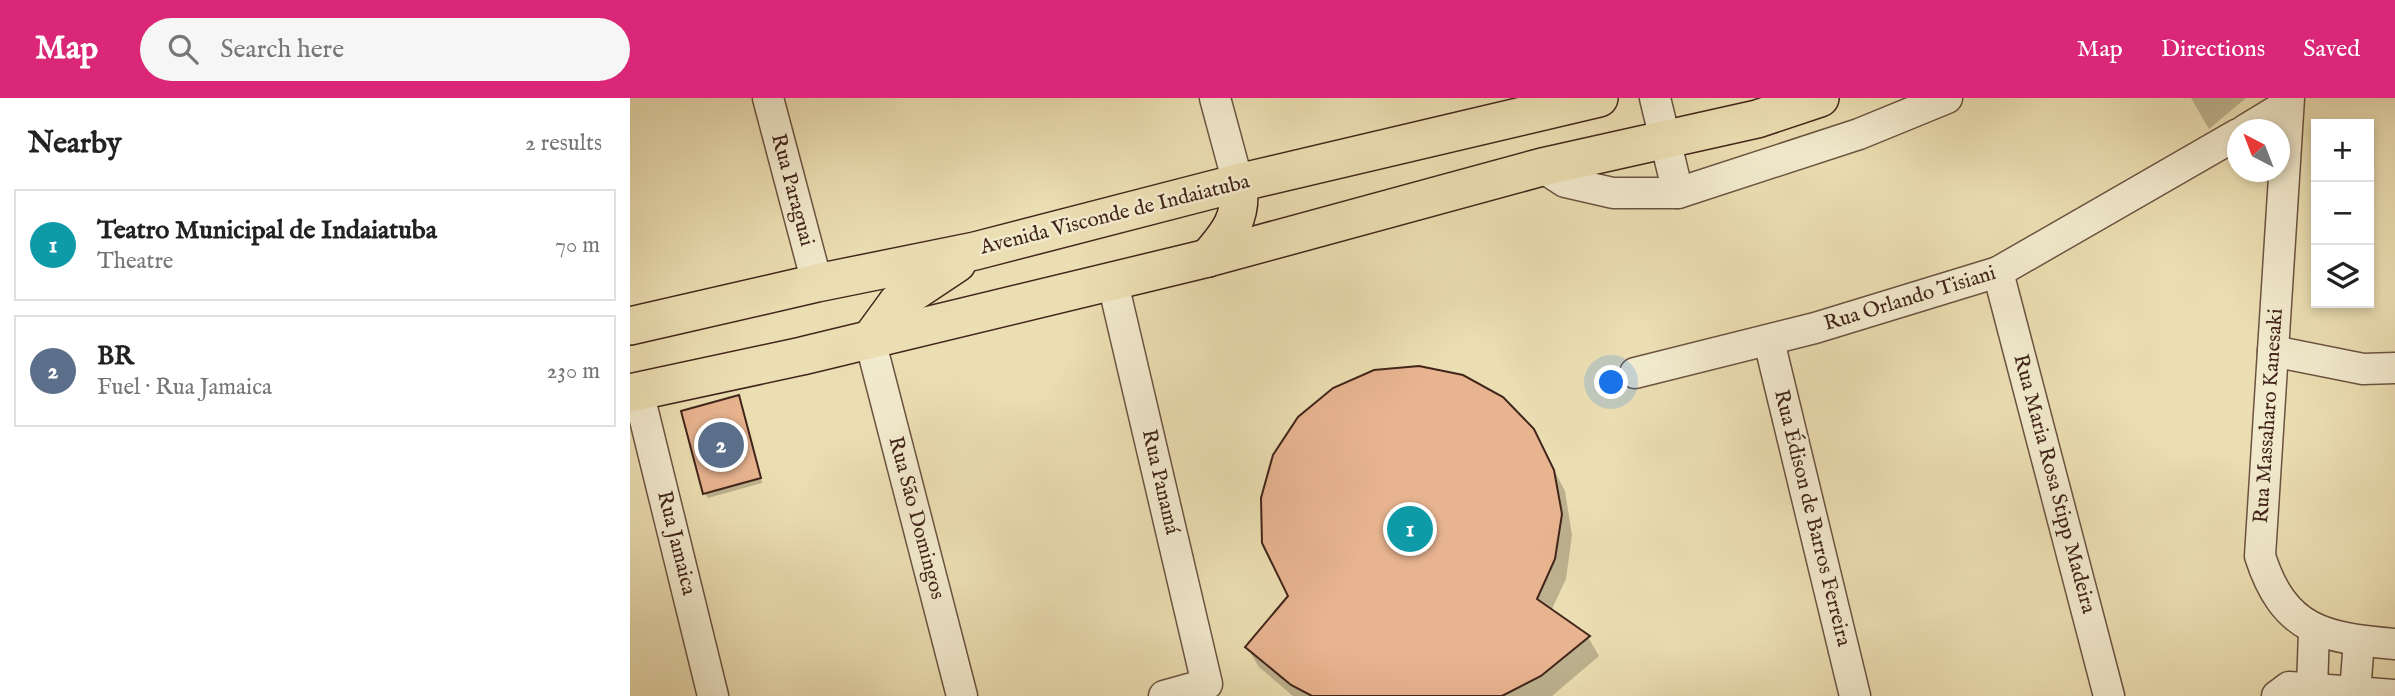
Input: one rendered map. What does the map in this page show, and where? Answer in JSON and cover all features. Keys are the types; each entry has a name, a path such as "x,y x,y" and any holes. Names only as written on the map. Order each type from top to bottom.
{"main road":[{"name":"Avenida Visconde de Indaiatuba","path":"630,326 817,283 975,251 1238,183 1599,98"},
{"path":"634,392 870,340 1112,279 1208,258 1542,167 1757,119 1820,98"},
{"path":"1208,258 1236,221 1241,202 1238,183"},
{"path":"870,340 897,303 975,251"}],"street":[{"name":"Rua Paraguai","path":"768,98 817,283"},
{"path":"1215,98 1238,183"},
{"path":"1655,98 1678,193"},
{"path":"1542,167 1565,183 1613,193 1678,193 1860,134 1947,98"},
{"path":"2261,119 2288,101"},
{"name":"Rua Massaharo Kanesaki","path":"2288,101 2260,556 2269,585 2292,612 2315,631 2359,641 2395,644"},
{"name":"Rua Orlando Tisiani","path":"1635,373 1769,341 1998,272 2227,140"},
{"name":"Rua Maria Rosa Stipp Madeira","path":"1998,272 2109,696"},
{"name":"Rua Panamá","path":"1112,279 1207,684 1164,696"},
{"name":"Rua São Domingos","path":"870,340 962,696"},
{"name":"Rua Édison de Barros Ferreira","path":"1769,341 1855,696"},
{"path":"2273,351 2363,369 2395,368"},
{"name":"Rua Jamaica","path":"634,392 713,696"},
{"path":"2312,689 2315,631"},
{"path":"2355,692 2359,641"},
{"path":"2277,696 2289,687 2395,695"}],"building":[{"path":"1419,366 1463,375 1503,397 1534,429 1554,470 1562,514 1555,559 1537,599 1590,636 1541,676 1502,696 1312,696 1291,685 1245,647 1288,596 1262,543 1261,498 1273,455 1298,417 1333,388 1374,370"},
{"path":"739,395 761,478 703,494 681,411"}],"place":[{"name":"BR","path":"721,445"},
{"name":"Teatro Municipal de Indaiatuba","path":"1410,529"}]}
